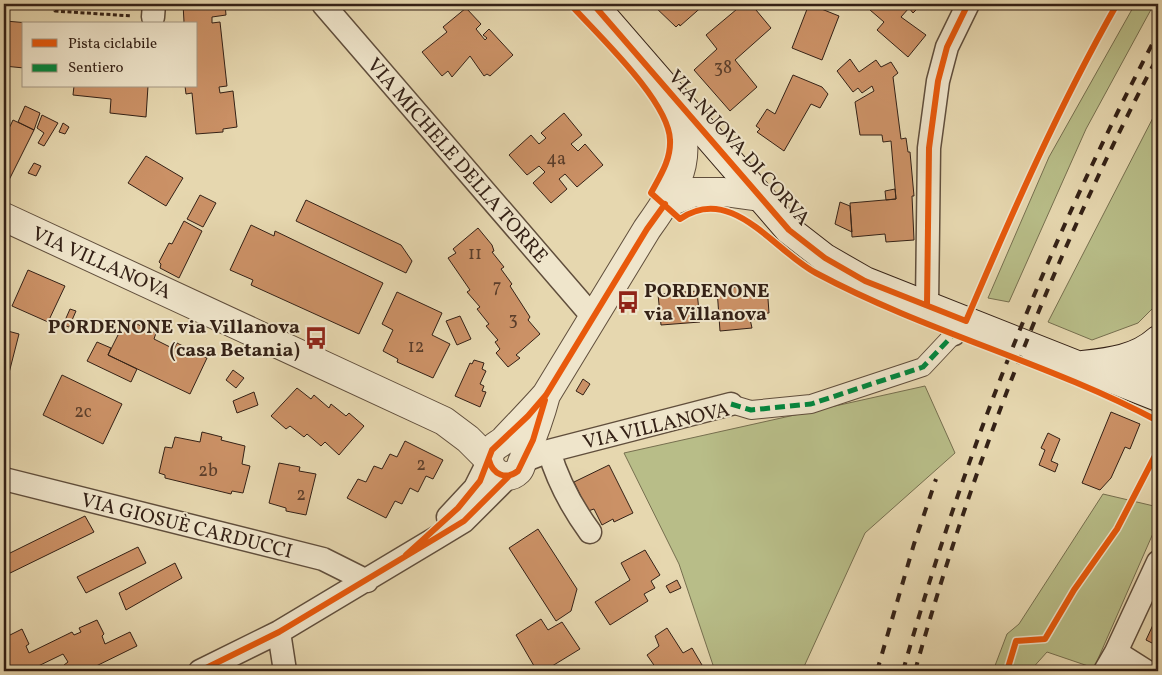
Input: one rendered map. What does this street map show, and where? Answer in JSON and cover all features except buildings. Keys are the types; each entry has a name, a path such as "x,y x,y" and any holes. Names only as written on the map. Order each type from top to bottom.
{"street":[{"name":"VIA MICHELE DELLA TORRE","path":"323,4 594,317"},
{"name":"VIA NUOVA DI CORVA","path":"593,4 789,230 825,258 865,281 926,305 960,328 1080,365 1158,397"},
{"path":"926,305 929,148 938,82 947,47 968,4"},
{"path":"669,92 681,120 688,180"},
{"path":"200,671 279,632 367,581 406,555 458,508 480,481 533,440 546,395 665,204 688,180 714,176 724,156"},
{"path":"688,180 724,192 760,197"},
{"name":"VIA VILLANOVA","path":"4,218 444,421 494,437 505,460 549,451 731,404 751,410 811,404 923,367 960,328"},
{"path":"1080,365 1114,362 1150,348 1158,340"},
{"path":"1118,380 1149,371 1158,363"},
{"path":"549,451 558,480 572,507 590,532"},
{"name":"VIA GIOSUÈ CARDUCCI","path":"4,479 323,559 367,581"},
{"path":"1146,671 1111,662 1158,562"},
{"path":"279,632 285,671"}],"path":[{"path":"55,4 55,11 153,10"}],"green space":[{"path":"1135,4 1154,4 1086,129 1009,302 988,298 1049,157"},
{"path":"1158,108 1158,303 1138,323 1092,340 1048,322"},
{"path":"925,386 955,453 865,533 802,671 715,671 679,564 624,453"},
{"path":"1103,494 1158,507 1158,522 1094,668 1047,652 1030,671 993,671 1007,634 1019,624"}],"railway":[{"path":"903,671 954,506 1014,345 1046,266 1081,188 1158,33"},
{"path":"915,671 938,591 964,512 1020,357 1085,205 1120,130 1158,56"},
{"path":"877,671 914,544 936,479"}],"marked path":[{"path":"731,404 751,410 811,404 923,367 954,334"}],"cycle path":[{"path":"570,4 630,69 658,107 667,124 670,140 669,154 651,193 680,219 699,210 717,209 735,214 752,224 800,263 858,294 1117,400 1158,421"},
{"path":"593,4 789,230 825,258 865,281 966,321 1019,200 1075,81 1117,4"},
{"path":"927,305 929,148 938,81 947,47 968,4"},
{"path":"406,555 458,508 480,481 492,450 528,416 546,395 647,229 665,204"},
{"path":"489,460 494,469 501,474 509,475 518,471 533,440 545,400"},
{"path":"1007,671 1016,641 1045,639 1074,590 1117,529 1158,450"},
{"path":"200,671 279,632 464,521 509,476"}],"place":[{"name":"PORDENONE via Villanova","path":"628,302"},
{"name":"PORDENONE via Villanova (casa Betania)","path":"316,338"}]}
